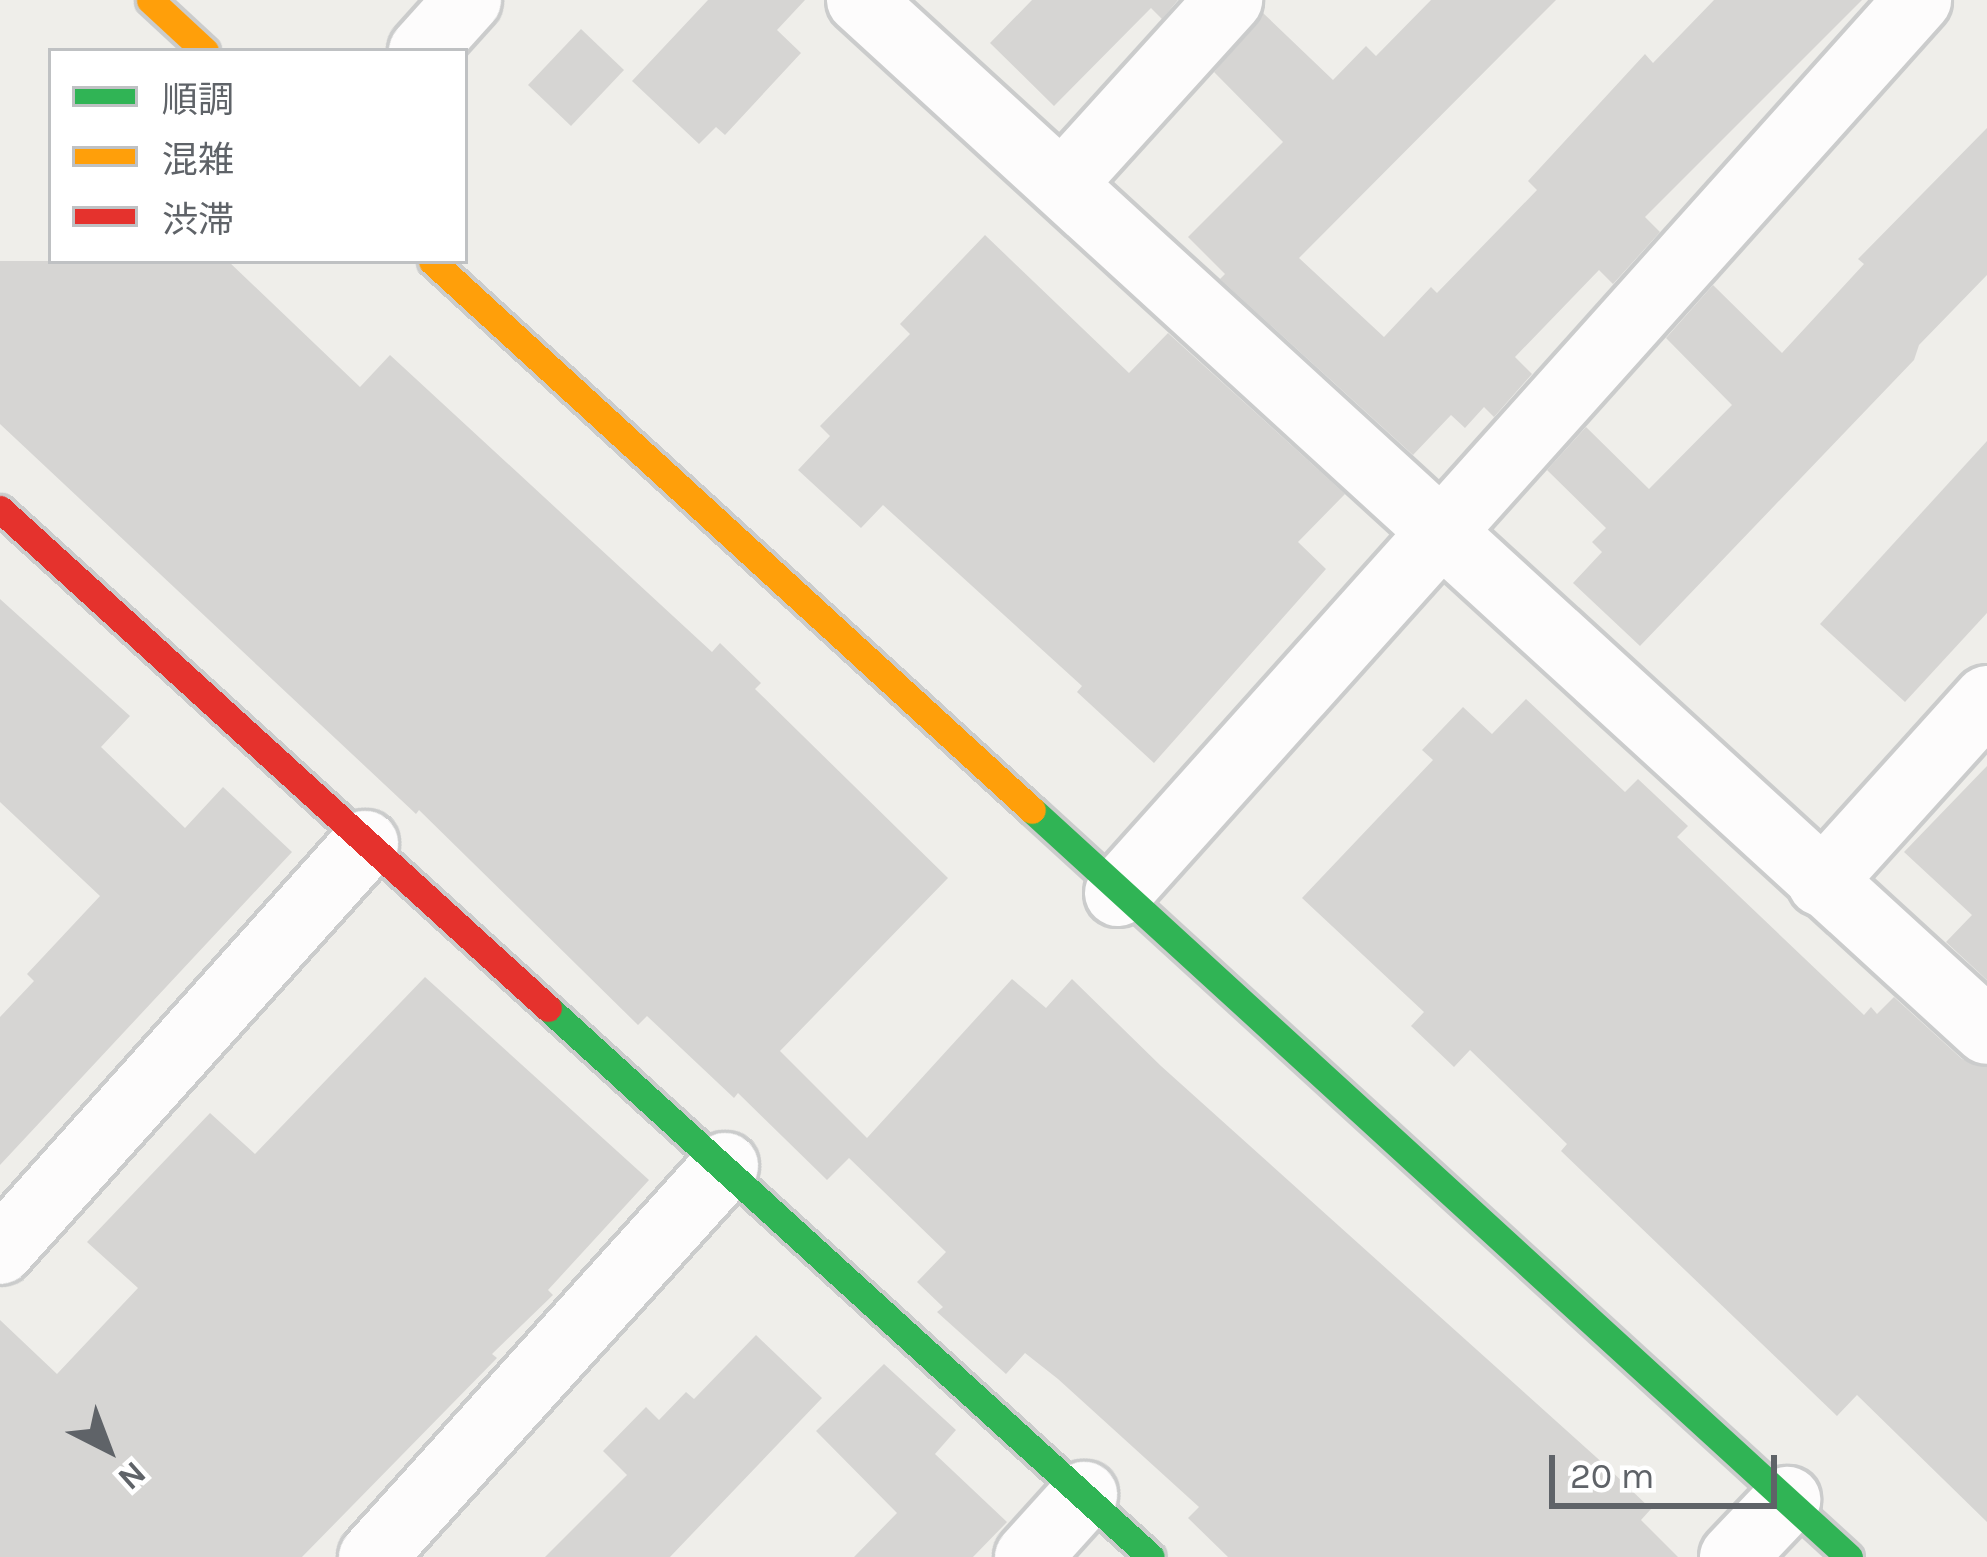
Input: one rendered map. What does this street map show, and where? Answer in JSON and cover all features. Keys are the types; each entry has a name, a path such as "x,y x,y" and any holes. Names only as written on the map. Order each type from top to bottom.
{"street":[{"path":"150,0 202,48"},
{"path":"425,48 468,0"},
{"path":"860,0 1987,1031"},
{"path":"1064,182 1229,0"},
{"path":"1118,893 1437,530 1918,0"},
{"path":"435,264 1849,1557"},
{"path":"3,518 725,1166 1151,1557"},
{"path":"1821,883 1987,700"},
{"path":"0,1251 365,844"},
{"path":"372,1557 725,1166"},
{"path":"1028,1557 1084,1495"},
{"path":"1732,1557 1787,1500"}],"building":[{"path":"708,0 805,0 777,30 801,53 725,135 716,127 699,144 632,81"},
{"path":"1032,0 1178,0 1162,19 1151,8 1054,106 990,43"},
{"path":"1431,0 1556,0 1299,258 1384,337 1431,287 1437,293 1537,190 1528,181 1645,54 1653,63 1714,0 1862,0 1645,217 1660,232 1613,284 1599,270 1515,357 1532,374 1494,417 1484,407 1465,428 1451,415 1413,455 1220,279 1225,274 1188,237 1283,142 1214,72 1263,13 1333,80 1366,46 1376,56"},
{"path":"581,29 624,70 571,126 528,85"},
{"path":"1987,128 1987,275 1919,345 1914,360 1640,646 1573,583 1602,552 1592,542 1606,528 1547,470 1586,427 1649,489 1732,405 1666,338 1713,285 1782,353 1864,264 1858,259"},
{"path":"985,235 1129,373 1168,333 1345,494 1298,542 1326,569 1154,763 1077,692 1082,686 883,505 861,528 798,470 830,436 820,426 910,334 900,324"},
{"path":"0,261 231,264 360,387 390,355 712,652 720,643 761,683 755,689 948,878 780,1051 867,1138 1012,979 1046,1008 1072,979 1161,1066 1606,1466 1651,1509 1641,1520 1678,1557 1228,1557 1188,1518 1199,1507 1058,1379 1025,1353 1006,1374 937,1312 943,1307 917,1282 946,1252 849,1158 827,1180 738,1093 734,1098 647,1016 638,1025 419,810 416,814 0,424"},
{"path":"1987,441 1987,613 1905,702 1820,624"},
{"path":"0,599 130,716 101,747 185,828 223,787 292,852 0,1165 0,1017 34,981 27,974 100,896 0,802"},
{"path":"1526,699 1625,792 1638,779 1688,826 1677,837 1864,1015 1871,1007 1877,1014 1894,997 1962,1059 1987,1067 1987,1522 1857,1395 1837,1416 1561,1151 1567,1144 1470,1050 1454,1067 1411,1026 1424,1012 1302,898 1433,760 1422,750 1463,707 1492,734"},
{"path":"1987,766 1987,980 1946,942 1972,915 1904,852"},
{"path":"425,977 649,1180 548,1290 553,1295 492,1354 497,1358 302,1557 0,1557 0,1320 57,1374 138,1288 87,1242 210,1113 255,1154"},
{"path":"756,1335 822,1398 670,1557 545,1557 627,1475 603,1451 646,1407 659,1420 686,1392 694,1399"},
{"path":"884,1364 956,1430 935,1454 1007,1522 973,1557 854,1557 897,1513 816,1431"}],"traffic: fast":[{"path":"1032,810 1849,1557"},
{"path":"548,1008 1151,1557"}],"traffic: slow":[{"path":"150,0 202,48"},
{"path":"435,264 1032,810"}],"traffic: jam":[{"path":"0,509 548,1008"}]}
